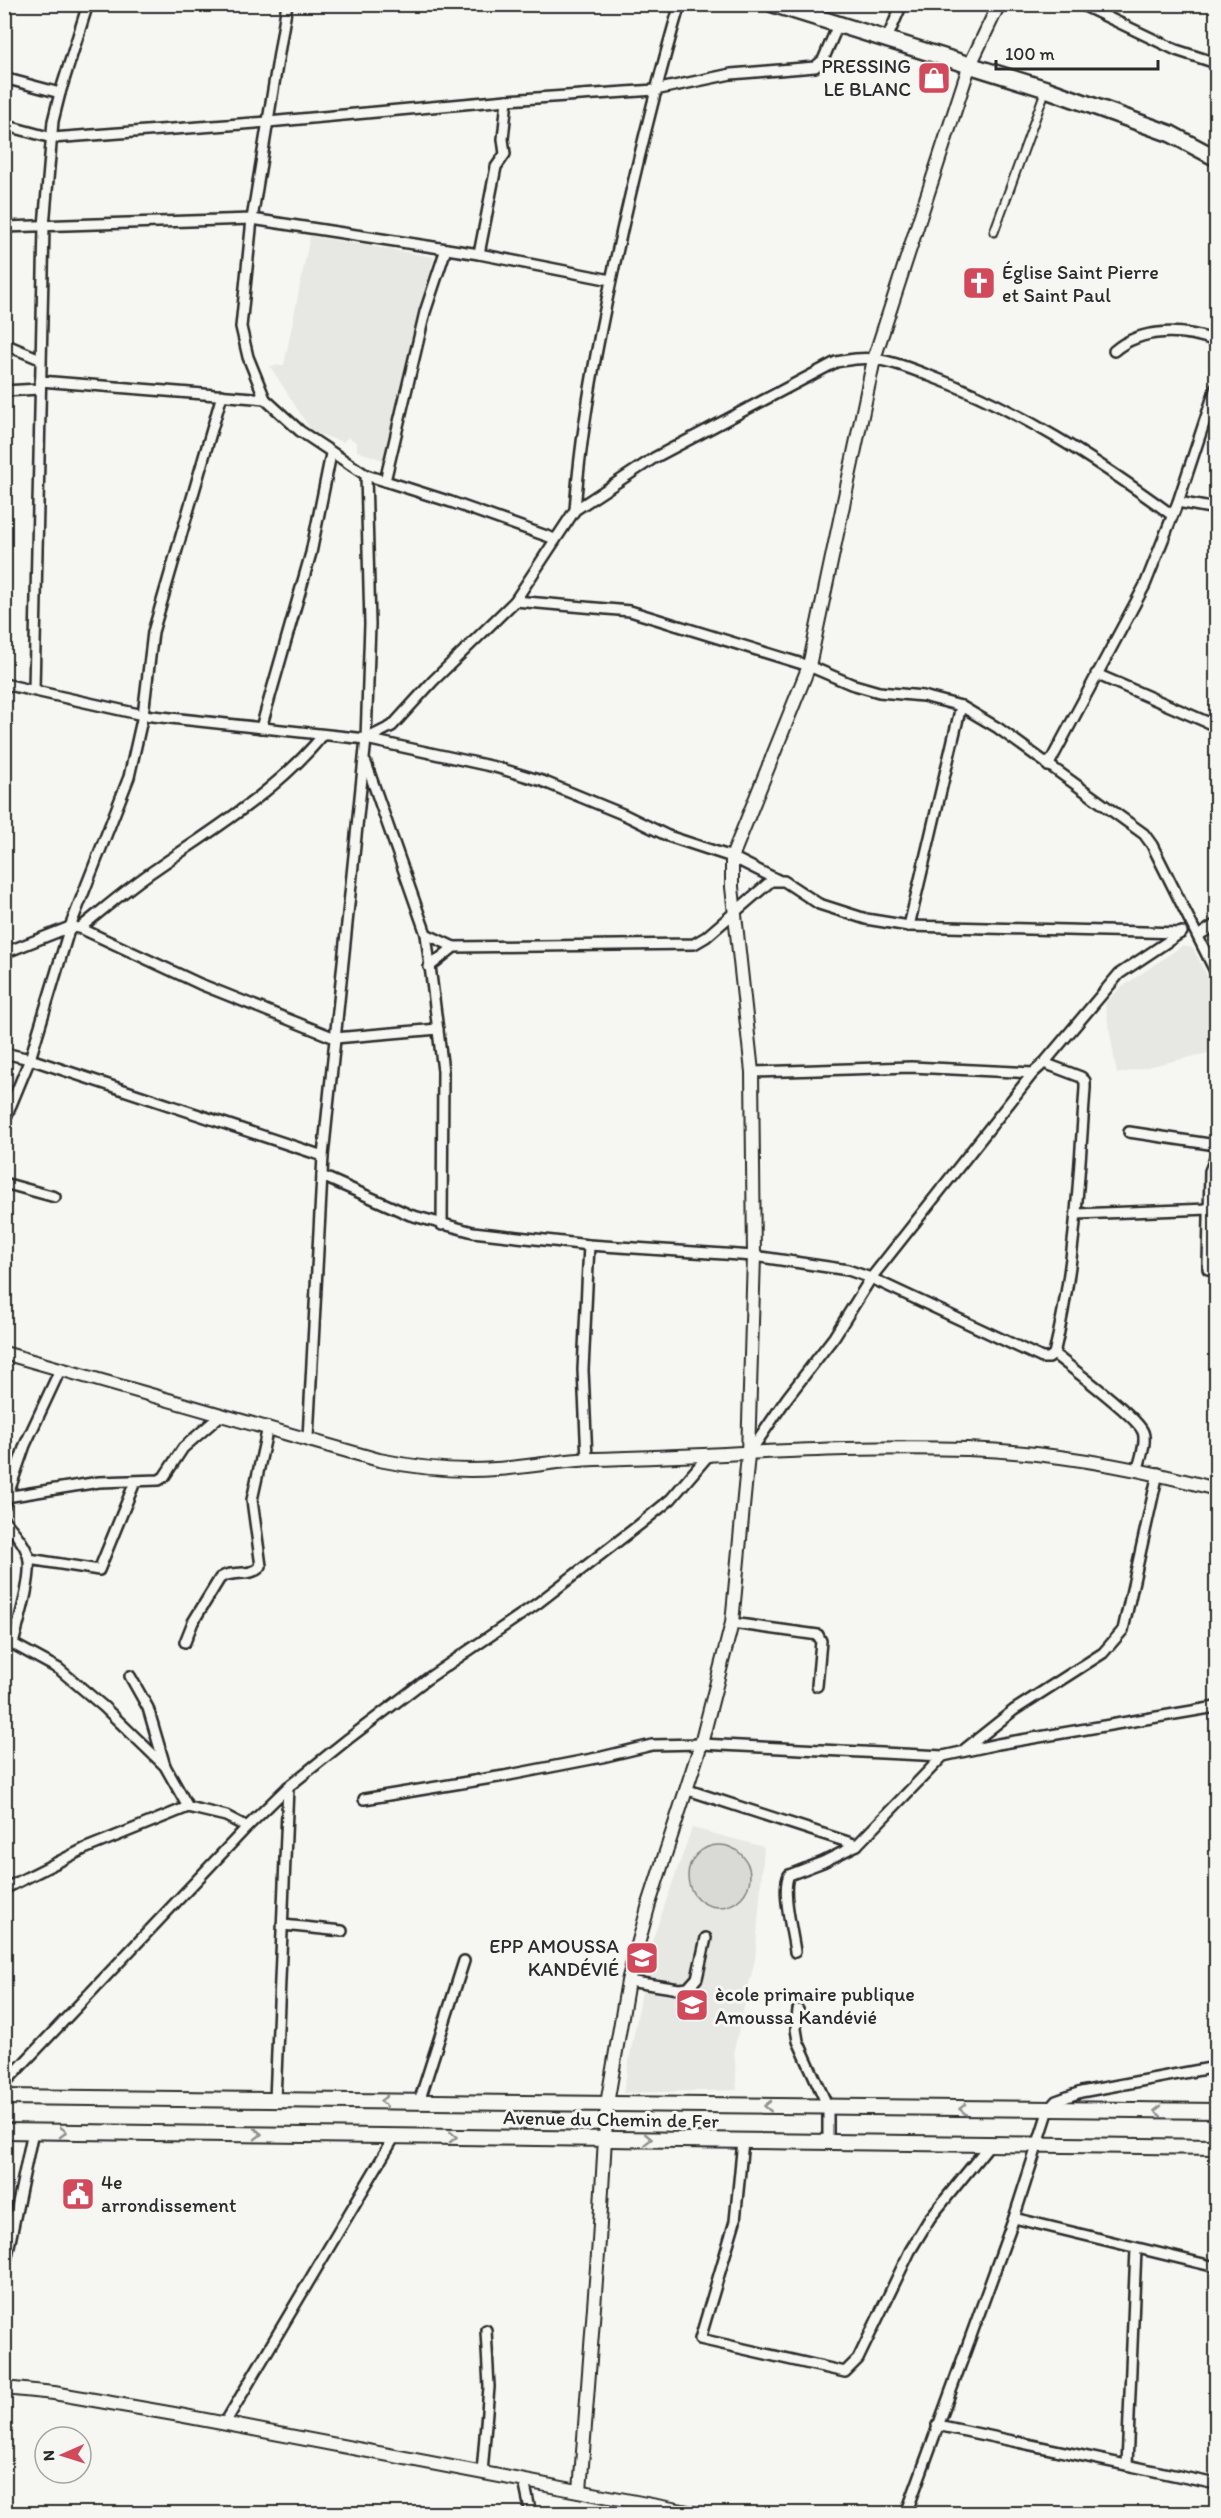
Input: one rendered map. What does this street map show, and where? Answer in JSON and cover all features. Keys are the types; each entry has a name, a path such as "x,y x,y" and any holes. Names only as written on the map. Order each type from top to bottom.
{"main road":[{"path":"784,6 886,41 1046,90 1171,134 1216,158"},
{"name":"Avenue du Chemin de Fer","path":"4,2097 1216,2112"},
{"name":"Avenue du Chemin de Fer","path":"4,2131 1216,2147"}],"street":[{"path":"34,690 44,226 52,138 60,93 88,4"},
{"path":"287,4 252,219 241,327 248,357 265,399 300,431 331,454 366,475 555,539"},
{"path":"575,510 585,414 611,280 655,90 680,4"},
{"path":"886,41 902,4"},
{"path":"580,2491 607,2104 628,1982 649,1904 702,1744 732,1623 748,1455 754,1256 752,1072 732,887 732,857 809,666 874,359 969,67 999,4"},
{"path":"1080,4 1176,50 1216,63"},
{"path":"4,125 52,138 655,90 731,74 815,67 823,60 838,25"},
{"path":"4,78 60,93"},
{"path":"994,232 1046,90"},
{"path":"479,254 496,167 505,154 503,139 507,100"},
{"path":"4,227 252,219 479,254 611,280"},
{"path":"385,481 425,312 446,249"},
{"path":"1114,351 1125,342 1160,333 1185,333 1216,340"},
{"path":"4,344 40,359"},
{"path":"366,739 392,726 433,681 515,601 575,510 654,458 836,362 855,358 874,359 908,368 964,389 1108,468 1172,515"},
{"path":"4,391 40,385 265,399"},
{"path":"1048,766 1145,585 1178,502 1216,387"},
{"path":"4,1122 30,1059 129,777 143,715 153,632 222,395"},
{"path":"261,728 311,553 331,454"},
{"path":"308,1438 323,1156 365,760 370,624 366,475"},
{"path":"1178,502 1216,509"},
{"path":"515,601 630,611 809,666 851,684 879,692 923,696 961,706 998,728 1144,834 1152,844 1216,973"},
{"path":"1096,674 1216,726"},
{"path":"4,684 143,715 366,739 521,774 625,815 677,839 732,857 784,881 819,904 866,919 909,927 1181,933 1195,932 1216,924"},
{"path":"909,927 961,706"},
{"path":"4,953 75,928 235,815 304,758 323,735"},
{"path":"365,760 426,934 443,1071 442,1225"},
{"path":"426,934 454,947 694,944 706,937 771,881 778,880"},
{"path":"75,928 200,984 335,1038 438,1029"},
{"path":"748,1455 787,1398 834,1337 871,1278 1033,1073 1044,1064 1119,974 1181,933"},
{"path":"429,967 454,947"},
{"path":"4,1053 30,1059 323,1156"},
{"path":"322,1176 410,1215 473,1232 589,1245 754,1256 848,1270 871,1278 1042,1358 1049,1358 1054,1354 1065,1308 1082,1154 1085,1081 1081,1077 1044,1064"},
{"path":"752,1072 911,1067 1033,1073"},
{"path":"1129,1132 1216,1144"},
{"path":"1216,1156 1210,1171 1208,1264 1208,1269 1216,1270"},
{"path":"4,1183 55,1197"},
{"path":"1076,1214 1209,1209"},
{"path":"588,1459 583,1370 589,1245"},
{"path":"4,1353 379,1460 442,1470 496,1469 588,1459 748,1455 846,1448 968,1449 1096,1462 1158,1473 1216,1489"},
{"path":"1054,1354 1123,1409 1138,1425 1144,1439 1138,1469"},
{"path":"5,1502 25,1445 60,1370"},
{"path":"5,1502 91,1482 153,1481 164,1477 183,1448 221,1415"},
{"path":"185,1642 193,1622 220,1578 226,1574 252,1572 261,1566 252,1500 268,1427"},
{"path":"4,2084 247,1827 288,1787 427,1679 538,1603 630,1533 671,1499 707,1456"},
{"path":"963,1750 1014,1710 1103,1653 1119,1636 1123,1630 1158,1473"},
{"path":"29,1560 99,1570 135,1482"},
{"path":"4,1520 25,1547 29,1560 14,1644 44,1659 77,1682 165,1766"},
{"path":"732,1623 818,1635 821,1641 817,1686"},
{"path":"130,1676 148,1708 165,1766 188,1807"},
{"path":"364,1799 504,1776 652,1745 702,1744 943,1756 963,1750 1216,1707"},
{"path":"795,1952 786,1892 789,1875 823,1862 857,1845 943,1756"},
{"path":"275,2100 288,1787"},
{"path":"688,1790 857,1845"},
{"path":"4,1888 84,1849 188,1807 226,1816 247,1827"},
{"path":"283,1926 342,1931"},
{"path":"628,1982 679,1989 688,1988 697,1978 706,1938"},
{"path":"419,2102 464,1960"},
{"path":"798,2010 796,2028 798,2041 828,2107 828,2142"},
{"path":"906,2514 1014,2218 1049,2109 1056,2102 1081,2092 1216,2067"},
{"path":"4,2270 33,2131"},
{"path":"225,2423 395,2136"},
{"path":"743,2141 735,2221 700,2339 845,2372 858,2359 910,2251 930,2218 990,2144"},
{"path":"1014,2218 1216,2267"},
{"path":"1126,2465 1136,2249"},
{"path":"482,2473 489,2387 486,2330"},
{"path":"4,2388 54,2393 225,2423 699,2514"},
{"path":"937,2425 1216,2484"},
{"path":"524,2481 531,2514"}],"shaded area":[{"path":"310,236 434,257 383,460 357,451 357,443 348,437 343,442 312,432 270,366 284,365"},
{"path":"1182,946 1193,948 1216,994 1216,1051 1117,1074 1105,1003 1119,989"},
{"name":"ècole primaire publique Amoussa Kandévié","path":"692,1828 764,1847 755,1959 734,2050 737,2090 623,2093 651,1944"},
{"path":"713,1845 725,1845 741,1854 748,1864 750,1876 748,1888 741,1898 725,1907 713,1907 702,1902 693,1893 688,1882 688,1870 693,1859 702,1850"}],"place":[{"name":"PRESSING LE BLANC","path":"934,78"},
{"name":"Église Saint Pierre et Saint Paul","path":"979,283"},
{"name":"EPP AMOUSSA KANDÉVIÉ","path":"642,1958"},
{"name":"ècole primaire publique Amoussa Kandévié","path":"692,2005"},
{"name":"4e arrondissement","path":"78,2194"}]}
